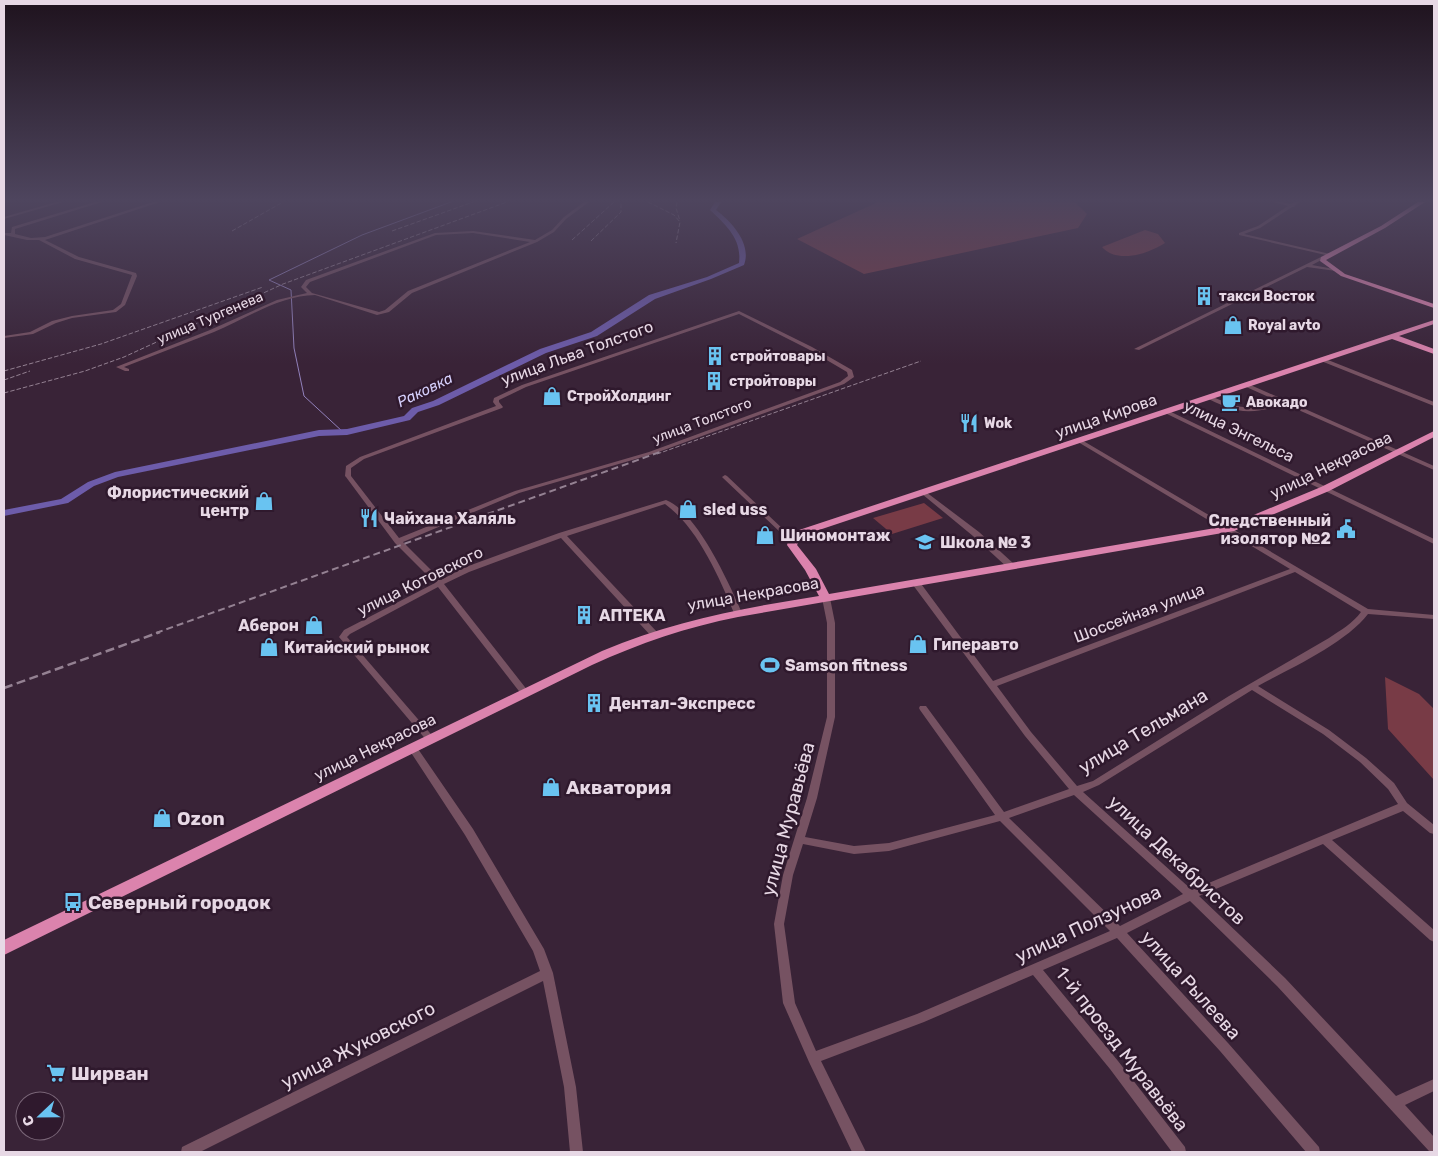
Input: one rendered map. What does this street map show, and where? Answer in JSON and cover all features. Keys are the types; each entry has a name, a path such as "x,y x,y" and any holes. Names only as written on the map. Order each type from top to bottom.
{"highway":[{"path":"1329,256 1325,258 1334,270 1434,306"},
{"name":"улица Кирова","path":"792,545 795,538 803,532 1434,322"},
{"path":"1392,336 1434,352"},
{"name":"улица Некрасова","path":"4,948 141,879 617,648 654,634 693,622 738,613 1230,529 1325,488 1434,434"},
{"path":"792,545 810,569 826,598"}],"street":[{"path":"4,337 31,333 54,322 72,317 114,311 123,304 135,276 125,271 72,256"},
{"path":"311,294 303,287 308,281 376,256"},
{"name":"улица Тургенева","path":"128,370 119,367 212,331 279,301 311,294 379,314 418,289 499,256"},
{"path":"1318,256 1325,258"},
{"path":"1137,349 1325,258"},
{"path":"1307,266 1334,270"},
{"path":"1281,292 1301,292"},
{"name":"улица Толстого","path":"398,540 542,484 669,447 842,383 851,377 850,371 810,348 739,312"},
{"name":"улица Льва Толстого","path":"524,694 439,583 398,540 348,476 348,467 355,462 500,407 496,402 496,398 524,386 739,312"},
{"path":"1322,360 1434,404"},
{"path":"1246,385 1434,468"},
{"path":"1209,397 1236,410 1254,412 1286,402"},
{"name":"улица Энгельса","path":"1167,412 1434,542"},
{"path":"1080,441 1366,611 1434,618"},
{"path":"725,477 782,531 792,545"},
{"path":"924,493 976,534 1012,566"},
{"name":"улица Котовского","path":"430,740 344,635 466,570 660,502 669,502 685,518 726,583 738,613"},
{"path":"562,535 654,634"},
{"name":"Шоссейная улица","path":"992,685 1296,569"},
{"name":"улица Декабристов","path":"916,583 992,685 1076,791 1282,982 1434,1146"},
{"name":"улица Муравьёва","path":"826,598 831,623 831,718 800,840 788,875 779,924 789,1004 859,1152"},
{"name":"улица Тельмана","path":"800,840 854,850 889,847 1002,817 1096,783 1252,686 1318,648 1349,626 1366,611"},
{"path":"1252,686 1326,732 1363,760 1391,786 1404,806 1434,830"},
{"name":"улица Рылеева","path":"923,708 1002,817 1119,932 1224,1046 1314,1152"},
{"path":"413,748 469,832 538,949 547,973 570,1087 577,1152"},
{"name":"улица Ползунова","path":"813,1058 920,1018 1035,969 1119,932 1191,896 1404,806"},
{"path":"1324,839 1434,936"},
{"name":"1-й проезд Муравьёва","path":"1035,969 1114,1065 1180,1152"},
{"name":"улица Жуковского","path":"187,1152 547,973"},
{"path":"1394,1104 1434,1085"}],"shaded area":[{"path":"829,256 948,256 864,274"},
{"path":"924,503 943,518 892,534 873,518"},
{"path":"1385,677 1419,694 1434,709 1434,780 1388,729"}],"waterway":[{"path":"319,256 269,280 291,290 294,348 304,396 343,432"},
{"name":"Раковка","path":"4,513 64,501 91,484 115,475 319,433 347,432 407,418 415,410 436,403 543,351 594,334 652,297 709,278 742,264 743,256"}],"railway":[{"path":"4,393 85,371 124,357 283,284 360,256"},
{"path":"4,371 101,344 263,287"},
{"path":"657,454 921,361"},
{"path":"4,380 30,371"},
{"path":"156,633 660,452"},
{"path":"4,688 160,632"}],"place":[{"name":"такси Восток","path":"1204,296"},
{"name":"Royal avto","path":"1233,325"},
{"name":"стройтовары","path":"715,356"},
{"name":"стройтовры","path":"714,381"},
{"name":"СтройХолдинг","path":"552,396"},
{"name":"Авокадо","path":"1231,402"},
{"name":"Wok","path":"969,423"},
{"name":"Флористический центр","path":"264,501"},
{"name":"sled uss","path":"688,509"},
{"name":"Чайхана Халяль","path":"369,518"},
{"name":"Следственный изолятор №2","path":"1346,529"},
{"name":"Шиномонтаж","path":"765,535"},
{"name":"Школа № 3","path":"925,542"},
{"name":"АПТЕКА","path":"584,615"},
{"name":"Аберон","path":"314,625"},
{"name":"Гиперавто","path":"918,644"},
{"name":"Китайский рынок","path":"269,647"},
{"name":"Samson fitness","path":"770,665"},
{"name":"Дентал-Экспресс","path":"594,703"},
{"name":"Акватория","path":"551,787"},
{"name":"Ozon","path":"162,818"},
{"name":"Северный городок","path":"73,902"},
{"name":"Ширван","path":"56,1073"}]}
